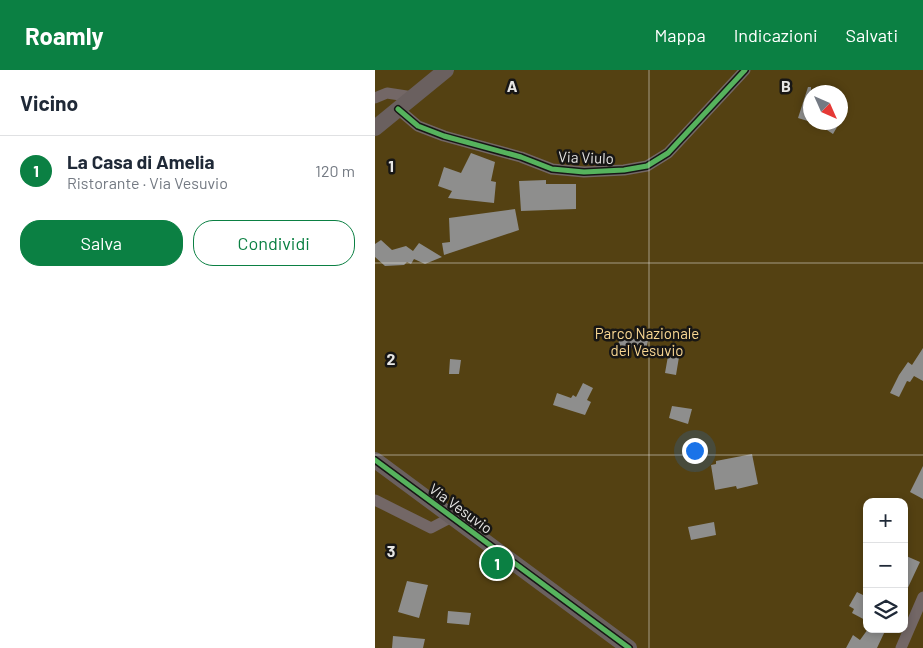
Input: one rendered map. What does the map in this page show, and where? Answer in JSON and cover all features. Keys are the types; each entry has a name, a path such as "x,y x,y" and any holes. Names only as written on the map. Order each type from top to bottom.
{"street":[{"path":"375,128 446,70"},
{"name":"Via Viulo","path":"398,109 418,126 444,136 521,157 552,169 584,172 623,170 647,166 668,153 745,70"},
{"path":"375,98 387,93 413,97"},
{"name":"Via Vesuvio","path":"375,460 629,648"},
{"path":"375,500 431,528 452,516"},
{"path":"901,648 923,597"}],"green space":[{"name":"Parco Nazionale del Vesuvio","path":"375,70 923,70 923,648 375,648"}],"building":[{"path":"803,102 803,120 798,118"},
{"path":"827,130 835,130 833,134"},
{"path":"471,153 495,162 491,181 496,182 494,203 448,198 452,191 438,186 444,167 461,173"},
{"path":"546,180 546,184 576,184 576,209 521,211 519,181"},
{"path":"515,209 519,230 444,255 442,243 450,242 449,218"},
{"path":"381,240 392,250 406,246 413,251 419,243 442,257 425,264 414,259 411,264 407,262 404,265 385,266 375,257 375,244"},
{"path":"620,337 648,341 646,350 618,345"},
{"path":"923,348 923,381 914,376 910,382 907,381 899,397 890,393 908,362 912,365"},
{"path":"668,356 679,357 676,375 665,373"},
{"path":"450,359 461,360 459,374 449,374"},
{"path":"583,383 593,388 587,400 591,402 585,415 553,405 557,393 571,398 573,395 576,397"},
{"path":"672,406 692,409 688,424 669,418"},
{"path":"752,454 758,484 737,489 736,486 715,490 711,465 716,464 716,461"},
{"path":"923,466 923,499 910,492"},
{"path":"714,522 716,535 691,540 688,527"},
{"path":"908,557 920,562 908,588"},
{"path":"407,581 428,585 419,618 398,612"},
{"path":"857,592 863,595 863,619 852,613 854,609 849,606"},
{"path":"448,611 471,613 469,625 447,623"},
{"path":"865,633 884,633 877,648 846,648 853,635 860,640"},
{"path":"393,636 425,639 423,648 392,648"}],"cycle path":[{"path":"398,109 418,126 444,136 521,157 552,169 584,172 624,170 647,166 668,153 745,70"},
{"path":"375,460 629,648"}],"place":[{"name":"La Casa di Amelia","path":"497,563"}]}
